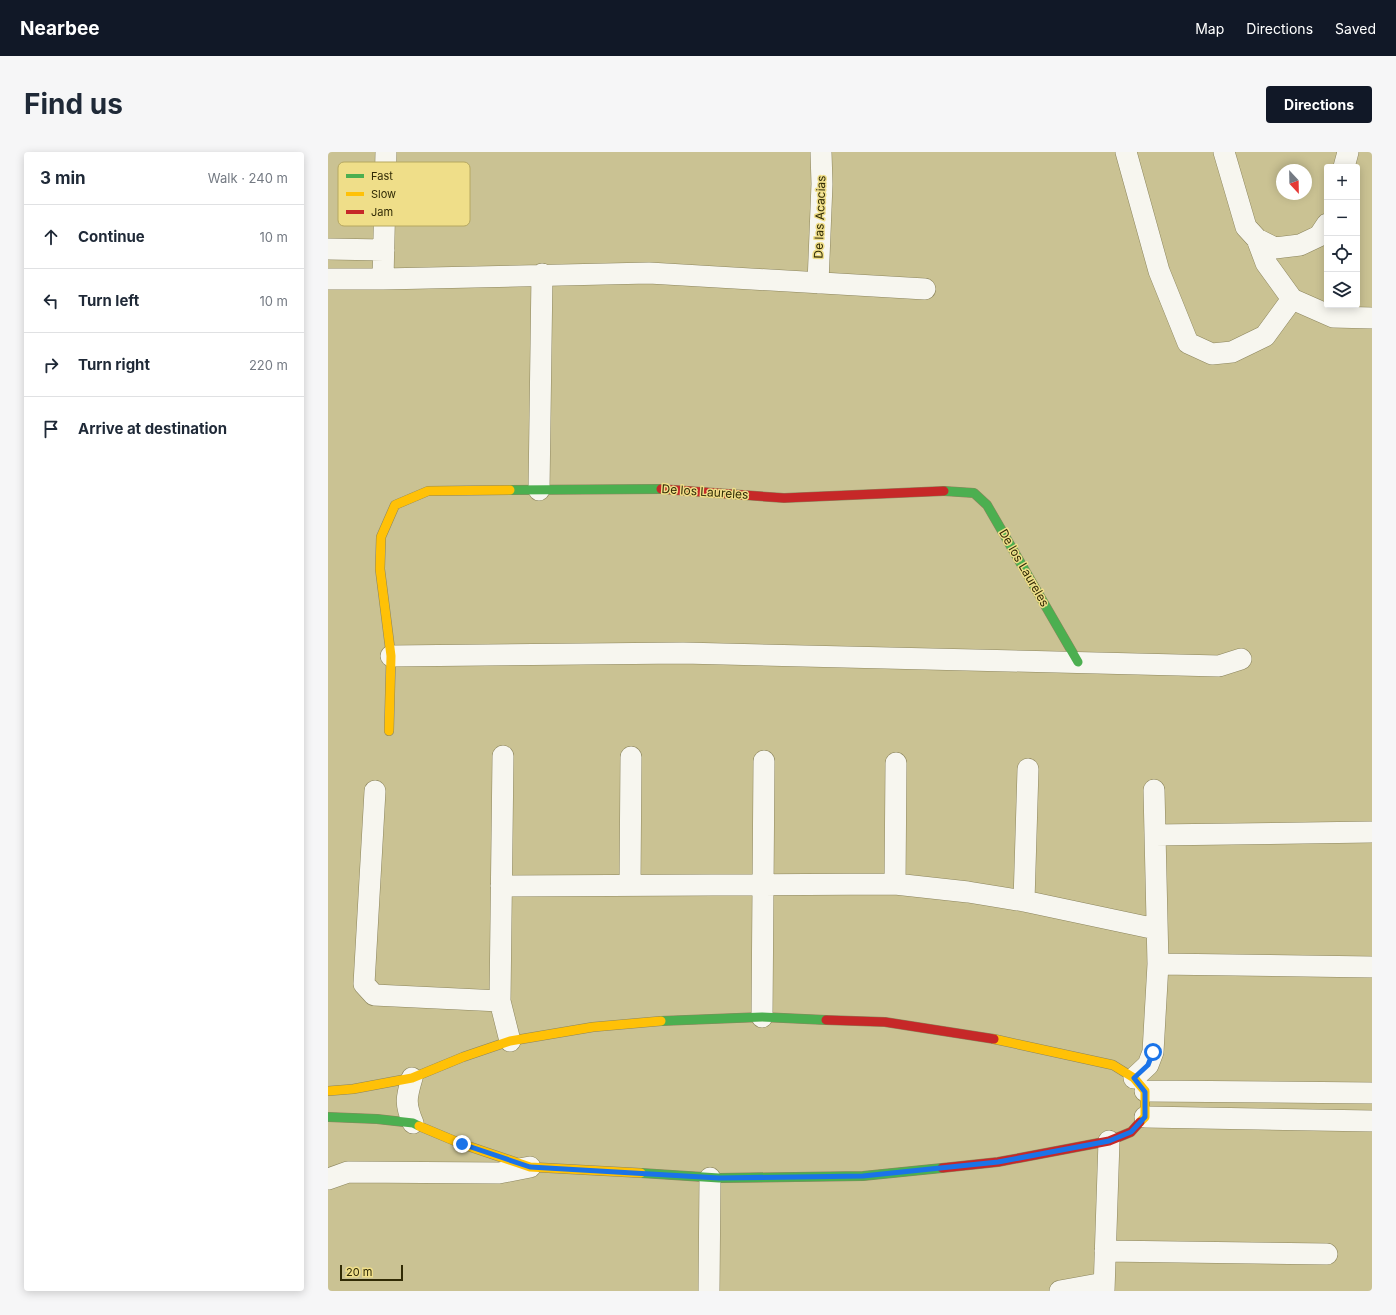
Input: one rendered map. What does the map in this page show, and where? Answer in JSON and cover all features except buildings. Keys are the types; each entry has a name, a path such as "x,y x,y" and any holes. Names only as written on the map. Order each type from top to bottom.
{"street":[{"path":"386,152 386,162"},
{"name":"De las Acacias","path":"818,282 822,184 821,152"},
{"path":"1126,152 1159,271 1188,343 1212,354 1232,352 1265,336 1292,299"},
{"path":"1224,152 1246,227 1257,239 1275,248 1300,245 1319,236 1324,228"},
{"path":"1345,164 1348,152"},
{"path":"383,279 384,226"},
{"path":"1257,239 1266,263 1292,299 1333,317 1372,318"},
{"path":"328,249 384,250"},
{"path":"328,279 649,273 926,289"},
{"path":"539,490 542,274"},
{"name":"De los Laureles","path":"389,731 391,656 380,569 381,537 395,504 428,491 652,488 784,498 954,491 974,493 987,505 1078,662"},
{"path":"391,656 682,653 1219,666 1241,659"},
{"path":"503,756 500,1001 510,1041"},
{"path":"630,885 631,756"},
{"path":"762,1017 764,761"},
{"path":"895,884 896,764"},
{"path":"1024,901 1028,769"},
{"path":"1145,1117 1140,1085 1153,1052 1158,964 1154,790"},
{"path":"375,791 364,984 374,995 500,1001"},
{"path":"1155,835 1372,832"},
{"path":"501,886 895,884 968,892 1024,901 1156,929"},
{"path":"1158,964 1372,967"},
{"path":"328,1091 353,1089 412,1078 463,1057 510,1041 592,1027 668,1020 762,1017 885,1022 1000,1040 1113,1066 1140,1085 1372,1093"},
{"path":"412,1078 407,1094 407,1101 413,1123"},
{"path":"328,1178 348,1172 499,1173 530,1167 710,1178 863,1176 998,1162 1109,1141 1131,1132 1145,1117 1372,1121"},
{"path":"328,1118 377,1119 413,1123 462,1144 530,1167"},
{"path":"1060,1291 1104,1287 1109,1141"},
{"path":"709,1291 710,1178"},
{"path":"1105,1251 1327,1254"}],"traffic: fast":[{"path":"510,490 661,489"},
{"path":"944,491 974,493 987,505 1078,662"},
{"path":"661,1021 762,1017 826,1020"},
{"path":"328,1117 377,1119 413,1123 419,1126"},
{"path":"641,1173 719,1178 863,1176 942,1168"}],"traffic: slow":[{"path":"389,731 391,656 380,569 381,537 395,505 428,491 510,490"},
{"path":"328,1091 353,1089 412,1078 463,1057 510,1041 593,1027 661,1021"},
{"path":"994,1039 1113,1065 1134,1078 1145,1091 1145,1117 1140,1122"},
{"path":"419,1126 462,1144 530,1167 641,1173"}],"traffic: jam":[{"path":"661,489 784,498 944,491"},
{"path":"826,1020 885,1022 994,1039"},
{"path":"942,1168 998,1162 1109,1141 1131,1132 1140,1122"}],"route":[{"path":"462,1144 530,1167 719,1178 863,1176 998,1162 1109,1141 1131,1132 1145,1117 1145,1092 1134,1078 1148,1065 1153,1052"}]}
